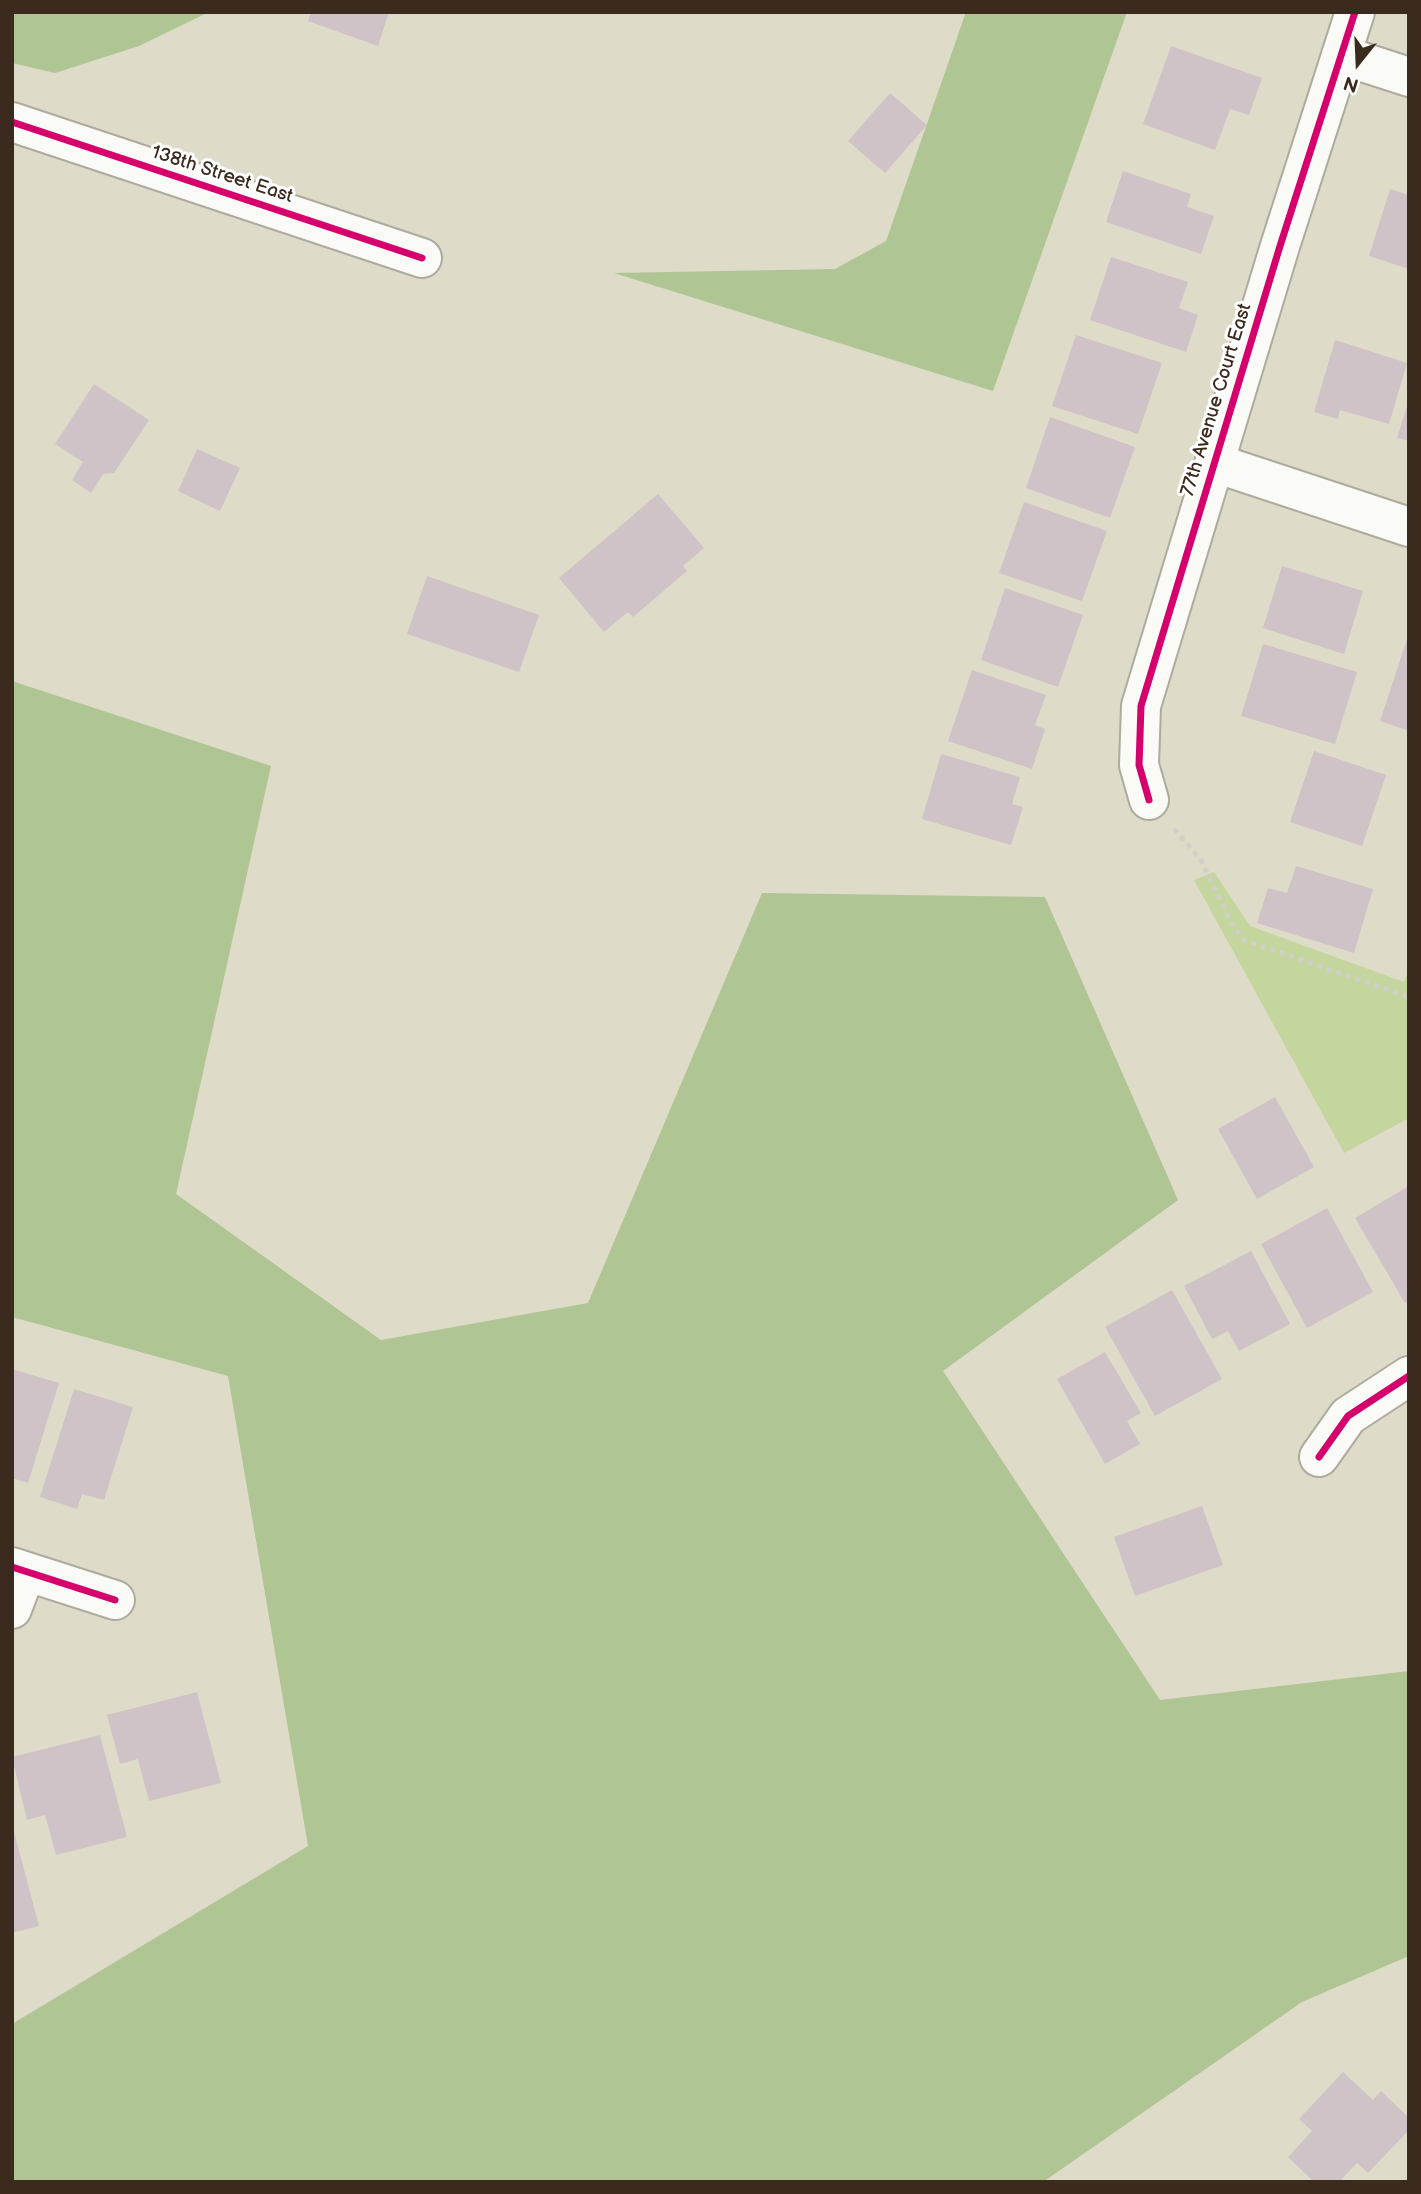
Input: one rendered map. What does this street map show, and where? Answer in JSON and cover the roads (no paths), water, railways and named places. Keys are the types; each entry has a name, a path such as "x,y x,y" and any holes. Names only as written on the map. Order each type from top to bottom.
{"street":[{"name":"77th Avenue Court East","path":"1149,800 1139,765 1141,706 1355,12"},
{"path":"1341,55 1409,77"},
{"name":"138th Street East","path":"12,122 422,258"},
{"path":"1215,463 1409,527"},
{"path":"1320,1457 1348,1416 1409,1376"},
{"path":"12,1609 19,1569 115,1600"}]}
